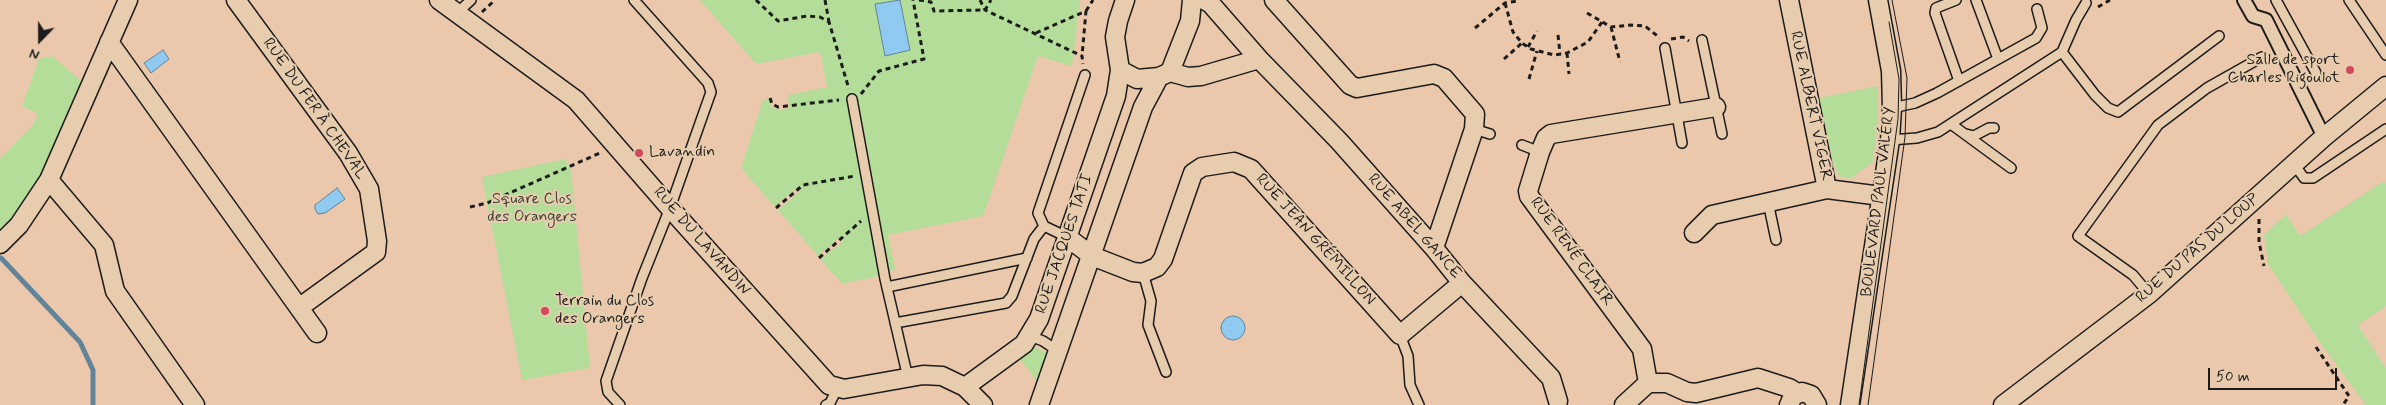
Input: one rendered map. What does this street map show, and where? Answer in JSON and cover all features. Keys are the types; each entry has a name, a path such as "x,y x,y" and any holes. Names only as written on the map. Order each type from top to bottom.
{"street":[{"path":"0,244 19,225 49,180 128,0"},
{"name":"RUE DU FER À CHEVAL","path":"236,0 348,153 369,189 376,252 300,307"},
{"name":"RUE DU LAVANDIN","path":"439,0 570,95 614,142 670,208 821,377 837,389"},
{"name":"RUE JACQUES TATI","path":"964,387 1012,354 1030,336 1039,319 1116,96 1120,70 1115,37 1125,0"},
{"name":"RUE JACQUES TATI","path":"1039,405 1143,107 1165,75 1190,21 1192,0"},
{"name":"RUE ABEL GANCE","path":"1204,0 1211,4 1260,59 1339,141 1434,248 1462,283 1550,378 1559,404"},
{"path":"1274,0 1350,85 1357,88 1434,74 1444,78 1476,114 1482,132 1434,248"},
{"name":"RUE ALBERT VIGER","path":"1789,0 1827,189 1881,196"},
{"name":"BOULEVARD PAUL VALÉRY","path":"1850,405 1890,140 1892,108 1891,71 1878,0"},
{"path":"2244,0 2253,16 2266,20 2324,137"},
{"path":"109,42 317,333"},
{"path":"1120,70 1138,79 1165,75 1201,76 1260,59"},
{"name":"RUE DU PAS DU LOUP","path":"2003,405 2149,294 2324,137 2383,94"},
{"name":"RUE RENÉ CLAIR","path":"1648,383 1642,349 1529,196 1528,191 1540,152 1546,138 1551,134 1716,107"},
{"name":"RUE JEAN GRÉMILLON","path":"1143,273 1157,267 1163,260 1193,173 1202,167 1234,162 1251,169 1400,335"},
{"path":"49,180 104,245 115,291 195,405"},
{"path":"1694,233 1712,215 1827,189"},
{"path":"1067,237 1092,256 1133,272 1143,273"},
{"path":"1400,335 1462,283"},
{"path":"837,389 923,374 942,376 964,387 983,405"},
{"path":"1624,405 1648,383 1667,383 1687,392 1696,393 1758,378 1789,388 1793,399 1807,393 1811,395 1817,405"}],"lane":[{"path":"457,12 471,0"},
{"path":"619,404 608,392 606,381 645,269 670,208 710,92 708,83 634,0"},
{"path":"1956,0 1936,8 1935,13 1959,80"},
{"path":"1976,0 1998,59"},
{"path":"2276,0 2316,72"},
{"path":"2349,0 2386,55"},
{"path":"1890,140 1930,135 1951,124 2062,52 2076,20 2086,3"},
{"path":"1892,108 1915,102 2036,38 2042,28 2037,9"},
{"path":"2062,52 2095,95 2108,108 2118,112 2219,36"},
{"path":"1702,40 1722,134"},
{"path":"1665,48 1682,143"},
{"path":"2149,294 2133,275 2078,236 2158,125 2207,88 2262,57"},
{"path":"1067,237 1044,226 1038,213 1085,76"},
{"path":"852,99 872,210 908,378"},
{"path":"1951,124 2012,168"},
{"path":"1964,133 1974,136 1989,128 1994,128"},
{"path":"2294,164 2304,178 2312,178 2386,129"},
{"path":"1522,146 1540,152"},
{"path":"1768,202 1776,240"},
{"path":"896,323 1006,303 1012,296 1034,239 1044,226"},
{"path":"888,287 1027,258"},
{"path":"1143,273 1151,301 1148,325 1166,372"},
{"path":"1400,335 1408,356 1410,385 1419,405"},
{"path":"1030,336 1052,346 1058,351"},
{"path":"826,405 830,403 837,389"}],"path":[{"path":"756,0 778,21 807,16 820,17 829,22"},
{"path":"825,0 829,22 852,99"},
{"path":"770,98 772,104 778,106 857,98 879,71 924,59 913,0"},
{"path":"919,0 931,2 934,11 985,10 1082,56"},
{"path":"980,0 985,10"},
{"path":"985,10 991,0"},
{"path":"1085,76 1082,56 1086,11 1093,0"},
{"path":"1475,28 1505,2 1518,1"},
{"path":"1505,2 1513,32 1522,43 1537,51 1567,53 1588,42 1602,22"},
{"path":"1035,34 1086,11"},
{"path":"1587,13 1611,27 1645,26 1664,42 1683,38 1692,42 1702,40"},
{"path":"1611,27 1620,62"},
{"path":"1528,47 1538,32"},
{"path":"1558,35 1560,54"},
{"path":"1504,59 1522,43"},
{"path":"1529,79 1537,51"},
{"path":"1567,53 1569,74"},
{"path":"470,207 487,203 599,154 614,142"},
{"path":"776,208 803,185 866,174"},
{"path":"820,258 872,210"},
{"path":"2259,216 2259,242 2264,266"},
{"path":"2316,347 2349,396 2344,405"}],"green space":[{"path":"700,0 1080,0 1072,66 1038,56 983,216 888,235 895,269 874,277 842,284 820,259 843,242 839,238 818,256 778,210 799,192 796,188 775,207 741,168 763,100 770,98 771,107 780,110 789,108 788,95 827,87 820,52 756,64"},
{"path":"52,56 81,81 64,127 30,196 14,219 0,232 0,159 32,126 38,114 22,106 39,59"},
{"path":"1878,86 1878,123 1873,162 1850,179 1839,176 1833,162 1819,98"},
{"name":"Square Clos des Orangers","path":"565,159 571,170 590,368 522,380 482,177"},
{"path":"2384,181 2386,184 2386,306 2358,325 2386,368 2386,405 2366,405 2321,344 2268,264 2264,235 2286,214 2300,236"},
{"path":"1032,346 1050,354 1041,386 1018,357"}],"water":[{"path":"900,0 910,50 885,56 875,4"},
{"path":"163,50 169,59 151,73 144,63"},
{"path":"337,188 345,199 325,213 318,214 315,205"},
{"path":"1233,316 1242,319 1245,328 1242,337 1233,340 1224,337 1221,328 1224,319"}],"waterway":[{"path":"1,258 80,342 93,370 93,405"}],"tram line":[{"path":"1868,405 1905,137 1907,78 1892,0"},
{"path":"1859,405 1898,119 1899,79 1889,22"}],"place":[{"name":"Salle de sport Charles Rigoulot","path":"2350,70"},
{"name":"Lavandin","path":"639,153"},
{"name":"Terrain du Clos des Orangers","path":"545,311"}]}
